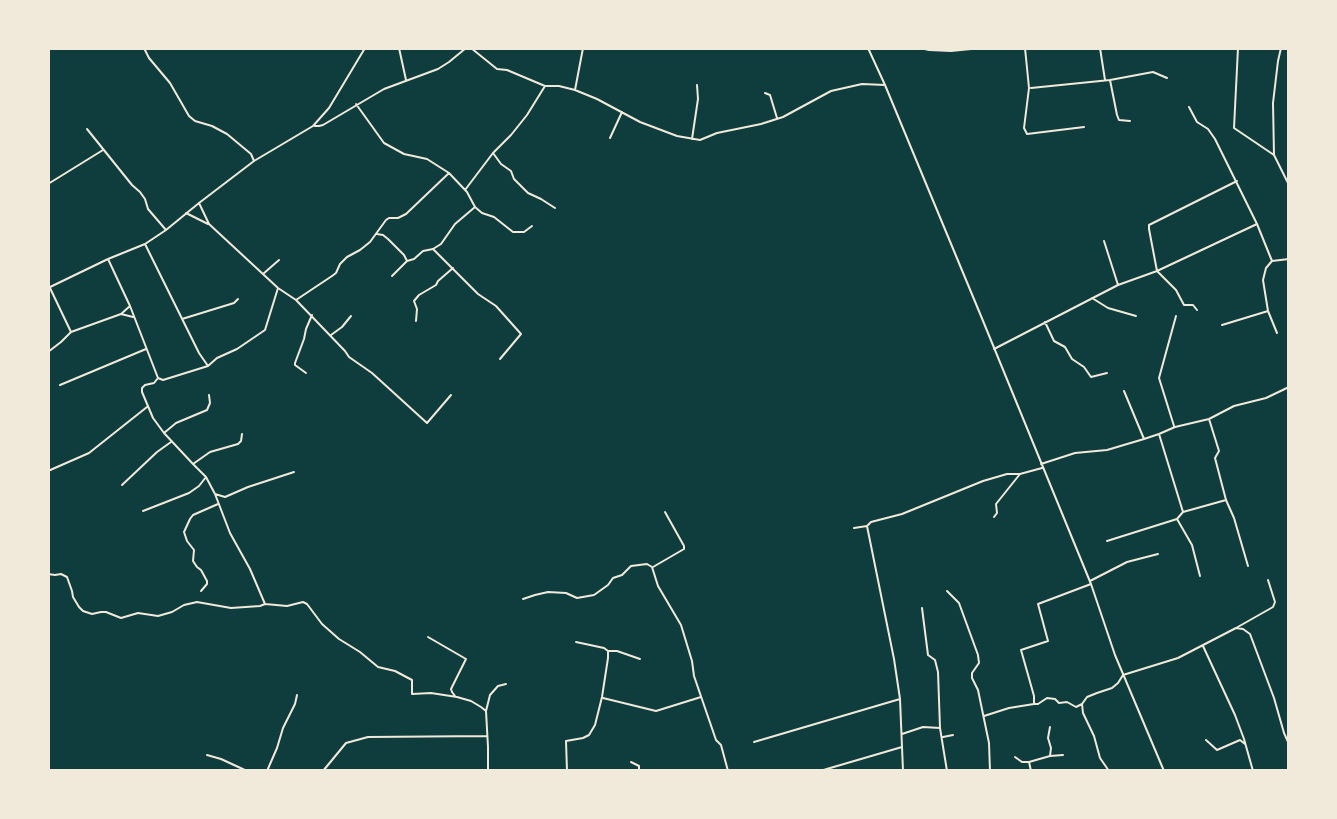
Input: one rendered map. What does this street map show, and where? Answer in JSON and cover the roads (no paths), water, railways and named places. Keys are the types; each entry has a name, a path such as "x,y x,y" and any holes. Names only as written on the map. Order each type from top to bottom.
{"street":[{"path":"144,48 149,58 170,83 189,116 195,121 227,134 251,154 254,161"},
{"path":"316,125 365,48"},
{"path":"399,48 406,80"},
{"path":"71,332 49,287 145,244 254,161 384,89 438,69 466,48"},
{"path":"471,48 497,69 507,70 545,86 559,86 575,90 597,99 640,123 677,136 700,140 783,117 831,91 862,84 885,85"},
{"path":"575,90 583,48"},
{"path":"868,48 1090,583 1115,655 1164,771"},
{"path":"920,48 946,50 981,48"},
{"path":"1025,48 1029,88 1024,128 1027,134 1084,127"},
{"path":"1100,48 1105,80"},
{"path":"1238,48 1234,128 1274,155"},
{"path":"1281,48 1272,103 1274,155 1289,185"},
{"path":"1029,88 1110,80 1153,72 1167,78"},
{"path":"1110,80 1119,120 1130,121"},
{"path":"692,139 698,99 697,85"},
{"path":"465,190 493,153 527,115 545,86"},
{"path":"765,93 770,95 777,118"},
{"path":"356,104 384,143 404,154 427,159 449,173 482,213 494,217 513,232 524,232 532,226"},
{"path":"1189,107 1197,122 1208,129 1215,139 1237,181 1272,261"},
{"path":"610,138 622,112"},
{"path":"87,129 132,185 141,192 148,209 166,230"},
{"path":"48,184 103,150"},
{"path":"493,153 528,193 555,208"},
{"path":"296,300 336,273 347,257 360,250 386,220 406,214 449,173"},
{"path":"1197,310 1193,305 1184,304 1176,290 1156,271 1149,225 1237,181"},
{"path":"199,203 209,224"},
{"path":"392,276 407,261 441,244 455,224 475,207"},
{"path":"186,213 209,224 278,288 312,315 349,357 372,373 427,423 451,395"},
{"path":"994,349 1092,297 1156,271 1257,224"},
{"path":"376,234 388,239 407,261"},
{"path":"1104,241 1118,285"},
{"path":"145,244 208,366"},
{"path":"433,249 478,294 496,306 521,334 500,358"},
{"path":"1276,333 1268,311 1263,280 1266,268 1272,261 1289,259"},
{"path":"108,260 130,306 158,378"},
{"path":"263,274 279,260"},
{"path":"416,321 417,309 414,301 418,295 436,285 453,268"},
{"path":"158,378 163,380 208,366 217,358 237,349 265,330 278,288"},
{"path":"1092,297 1108,308 1136,316"},
{"path":"182,319 234,303 238,299"},
{"path":"48,352 71,332 121,314 130,306"},
{"path":"1222,325 1268,311"},
{"path":"121,314 134,317"},
{"path":"306,373 295,363 312,315"},
{"path":"331,335 351,316"},
{"path":"1174,427 1159,378 1176,316"},
{"path":"1045,322 1054,341 1065,347 1072,359 1084,367 1092,377 1107,373"},
{"path":"60,386 147,349"},
{"path":"158,378 142,388 147,406 164,434 206,477 230,533 250,569 265,604"},
{"path":"854,528 902,514 983,481 1006,474 1020,474 1075,453 1107,450 1144,439 1174,427 1209,418 1234,406 1266,398 1289,387"},
{"path":"1124,391 1144,439"},
{"path":"164,434 176,423 207,410 210,403 209,395"},
{"path":"48,471 89,453 147,406"},
{"path":"1209,418 1219,451 1215,458 1226,500 1234,518 1248,566"},
{"path":"193,464 210,452 238,444 242,434"},
{"path":"1159,434 1183,512"},
{"path":"122,486 171,442"},
{"path":"215,494 225,497 294,472"},
{"path":"994,517 997,513 996,504 1020,474"},
{"path":"143,511 189,493 206,477"},
{"path":"1107,541 1177,519 1183,512 1226,500"},
{"path":"201,591 207,581 193,561 194,550 184,532 193,515 218,504"},
{"path":"652,567 684,549 665,512"},
{"path":"1177,519 1192,544 1200,576"},
{"path":"867,526 900,699 903,771"},
{"path":"1034,704 1034,696 1021,650 1048,641 1038,604 1090,583 1127,562 1158,554"},
{"path":"523,599 548,592 566,593 577,598 594,595 631,566 647,564 652,567 658,586 681,626 692,661 694,676 716,740 721,745 728,771"},
{"path":"48,574 61,574 67,578 71,593 83,611 92,614 106,612 121,618 138,613 158,616 197,602 231,608 265,604 287,606 303,602 339,639 378,667 395,670 412,680 412,694 431,693 457,697 471,701 486,711"},
{"path":"984,716 1009,708 1038,704 1047,698 1055,699 1059,703 1067,702 1076,707 1082,704 1087,697 1112,688 1124,675 1178,658 1273,607 1275,602 1268,580"},
{"path":"947,591 959,603 978,655 979,663 972,673 972,678 978,690 984,716 989,743 990,771"},
{"path":"922,608 928,655 935,660 938,672 940,728 947,771"},
{"path":"1236,628 1243,629 1250,634 1289,744"},
{"path":"428,637 466,659 451,689 453,695 457,697"},
{"path":"576,642 604,648 608,651 617,651 640,659"},
{"path":"1203,646 1235,715 1252,771"},
{"path":"567,771 566,741 589,735 595,724 602,698 608,651"},
{"path":"488,771 486,711 490,695 498,686 506,684"},
{"path":"267,771 297,695"},
{"path":"602,698 656,711 702,697"},
{"path":"754,742 900,699"},
{"path":"1082,704 1083,713 1094,735 1100,758 1109,771"},
{"path":"902,734 923,727 940,728"},
{"path":"1050,727 1048,738 1051,748 1050,756"},
{"path":"943,737 953,735"},
{"path":"323,771 346,743 368,737 487,736"},
{"path":"1206,740 1217,750 1240,740 1245,744"},
{"path":"820,771 902,747"},
{"path":"207,755 247,771"},
{"path":"1015,757 1022,762 1029,762 1063,755"},
{"path":"631,762 639,766 639,771"},
{"path":"1029,762 1031,771"},
{"path":"588,771 597,771"}]}
